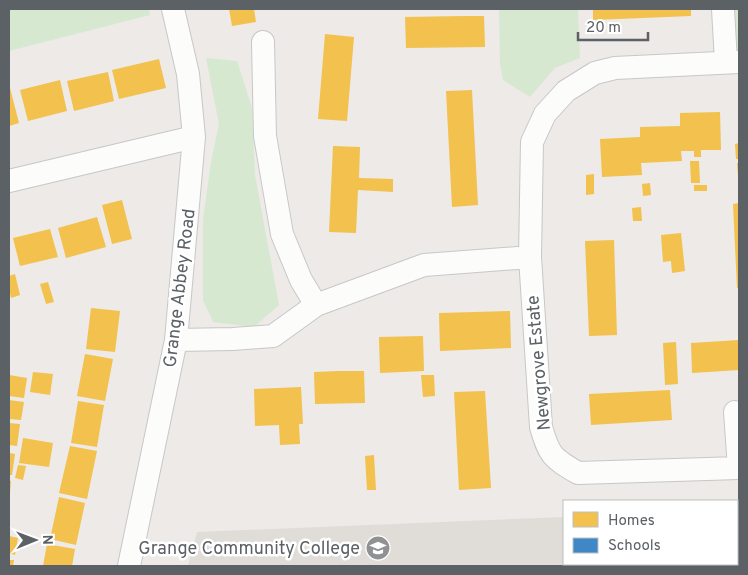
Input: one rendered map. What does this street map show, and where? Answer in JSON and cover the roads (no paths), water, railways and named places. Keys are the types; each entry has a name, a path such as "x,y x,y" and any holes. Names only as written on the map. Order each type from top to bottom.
{"street":[{"name":"Grange Abbey Road","path":"129,566 176,340 194,137 188,74 173,9"},
{"name":"Newgrove Estate","path":"723,9 732,62 615,68 595,72 566,91 545,114 532,142 530,257 541,427 546,446 558,461 578,472 739,468 735,412"},
{"path":"263,42 265,136 282,234 301,280 316,305"},
{"path":"9,181 194,137"},
{"path":"176,340 273,336 316,305 424,264 530,257"}],"place":[{"name":"Grange Community College","path":"378,548"}]}
